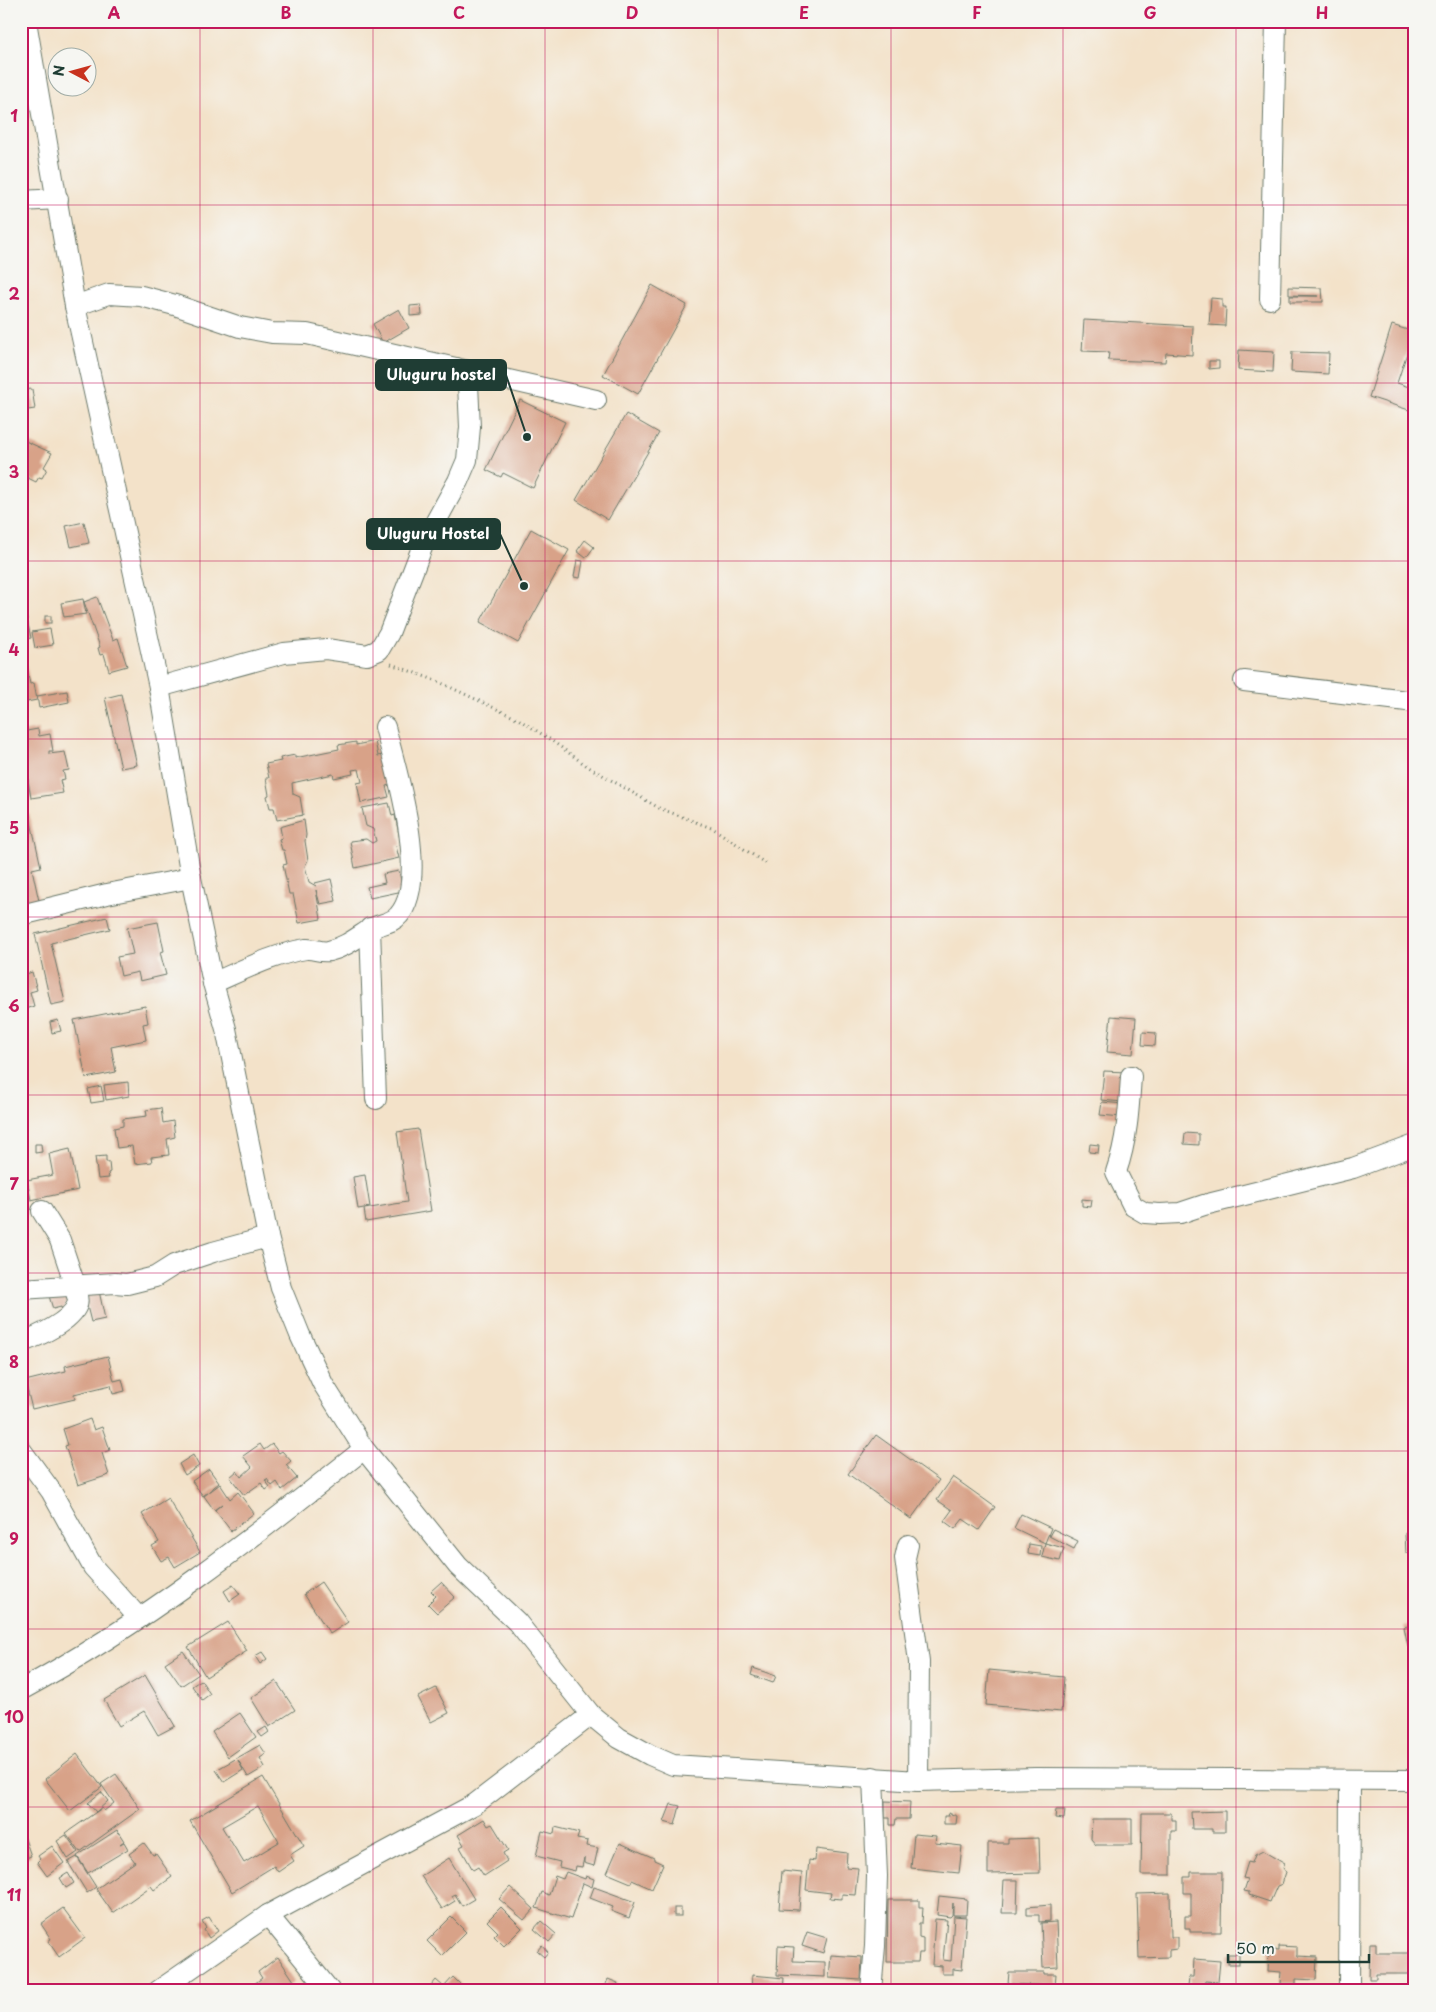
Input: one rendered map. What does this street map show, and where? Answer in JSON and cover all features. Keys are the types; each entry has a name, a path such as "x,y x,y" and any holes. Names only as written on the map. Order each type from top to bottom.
{"street":[{"path":"26,21 75,306 158,687 192,878 213,983 226,1029 268,1237 281,1288 300,1335 323,1384 364,1449 458,1566 516,1622 591,1715 619,1738 672,1765 918,1781 1035,1778 1415,1780"},
{"path":"1270,299 1276,21"},
{"path":"21,201 58,199"},
{"path":"75,306 109,294 141,296 175,305 240,327 272,333 307,334 596,400"},
{"path":"158,687 284,653 326,650 367,655 379,650 386,640 423,545 458,481 467,460 470,427 468,384 456,368"},
{"path":"1244,681 1415,702"},
{"path":"213,983 279,956 308,949 326,952 343,946 356,940 370,928 383,925 399,915 411,887 411,846 401,789 385,727"},
{"path":"21,915 107,894 192,878"},
{"path":"370,928 376,1099"},
{"path":"1131,1076 1129,1112 1122,1154 1116,1172 1133,1206 1145,1213 1180,1213 1204,1205 1353,1168 1415,1145"},
{"path":"21,1342 46,1332 67,1317 76,1307 78,1300 60,1240 42,1211"},
{"path":"21,1289 115,1283 127,1284 155,1277 174,1265 213,1252 268,1237"},
{"path":"21,1690 50,1674 193,1582 250,1540 364,1449"},
{"path":"21,1450 51,1491 93,1567 139,1618"},
{"path":"908,1545 905,1558 919,1662 918,1781"},
{"path":"158,1991 268,1915 475,1804 591,1715"},
{"path":"871,1991 875,1946 877,1876 873,1777"},
{"path":"1349,1991 1350,1780"},
{"path":"268,1915 330,1991"}],"path":[{"path":"367,655 437,681 518,719 587,766 659,808 714,829 768,865"}],"building":[{"path":"652,285 687,305 638,394 603,375"},
{"path":"1289,287 1322,288 1323,302 1290,302 1290,296 1318,296 1289,295"},
{"path":"1211,298 1222,299 1222,307 1226,307 1225,326 1209,325"},
{"path":"421,305 422,315 410,316 410,306"},
{"path":"399,309 409,328 383,343 373,324"},
{"path":"1084,320 1193,326 1192,355 1166,353 1165,362 1108,360 1109,352 1082,351"},
{"path":"1392,325 1414,332 1397,383 1415,389 1415,412 1369,397"},
{"path":"1239,350 1274,352 1273,372 1238,370"},
{"path":"1292,352 1329,353 1328,374 1291,372"},
{"path":"1209,361 1219,361 1219,368 1209,369"},
{"path":"21,364 24,364 26,377 21,378"},
{"path":"21,380 24,390 32,389 35,409 21,411"},
{"path":"520,400 565,422 533,488 503,473 501,477 486,470"},
{"path":"626,414 659,433 608,520 576,500"},
{"path":"21,439 52,453 44,467 47,469 42,478 39,477 36,482 26,477 21,491"},
{"path":"84,522 89,543 71,547 66,526"},
{"path":"531,529 569,550 518,643 480,622"},
{"path":"585,540 594,547 586,558 577,551"},
{"path":"577,560 583,561 580,578 574,577"},
{"path":"97,597 113,640 118,638 127,666 109,671 104,654 100,655 98,648 100,647 84,602"},
{"path":"83,599 86,614 64,617 61,603"},
{"path":"26,615 31,638 21,640 21,616"},
{"path":"45,616 51,616 51,623 45,623"},
{"path":"50,629 53,645 35,648 32,632"},
{"path":"24,654 30,684 34,683 37,700 21,703 21,655"},
{"path":"67,691 69,702 39,708 37,696"},
{"path":"121,694 137,765 121,768 105,698"},
{"path":"38,729 39,736 50,734 53,751 49,751 49,754 65,752 69,770 63,771 65,779 60,780 63,793 31,798 26,768 21,769 21,732"},
{"path":"375,741 378,756 383,755 390,785 386,786 389,797 361,803 357,783 362,782 359,769 352,770 353,774 334,778 333,774 292,783 293,794 300,797 303,815 277,820 274,808 270,808 267,796 269,795 266,778 269,778 266,764 281,761 280,758 295,755 295,758 339,749 338,745 356,742 356,745"},
{"path":"389,803 392,816 395,815 401,845 396,846 399,858 355,868 350,841 366,839 372,843 376,841 373,829 366,826 362,808"},
{"path":"29,813 41,867 32,869 39,901 22,905 21,815"},
{"path":"304,820 308,860 305,866 309,882 316,886 315,883 331,879 336,901 320,904 316,890 321,919 299,923 293,894 289,894 283,865 287,864 279,839 282,838 280,827"},
{"path":"399,871 403,891 370,898 367,887 385,883 383,874"},
{"path":"107,917 110,929 51,943 65,1002 51,1005 35,934"},
{"path":"158,922 164,951 160,952 166,975 140,981 138,972 121,976 117,957 133,954 127,928"},
{"path":"21,970 23,975 32,972 37,990 30,992 34,1006 22,1010"},
{"path":"145,1006 148,1023 143,1024 146,1040 111,1047 116,1072 86,1078 74,1020"},
{"path":"1111,1016 1136,1018 1133,1054 1107,1052"},
{"path":"58,1020 61,1031 52,1033 50,1022"},
{"path":"1143,1032 1156,1033 1155,1046 1142,1045"},
{"path":"1104,1071 1126,1072 1123,1102 1101,1100"},
{"path":"128,1082 129,1096 106,1100 104,1085"},
{"path":"101,1086 104,1101 91,1103 88,1089"},
{"path":"1102,1102 1123,1104 1122,1117 1100,1115"},
{"path":"161,1108 163,1123 173,1121 175,1137 167,1139 169,1155 151,1157 152,1162 135,1164 132,1146 117,1148 114,1128 123,1126 123,1119 147,1116 146,1110"},
{"path":"418,1129 431,1211 366,1222 364,1209 407,1202 397,1132"},
{"path":"1185,1133 1199,1134 1199,1145 1184,1144"},
{"path":"35,1144 41,1144 42,1152 35,1153"},
{"path":"1090,1144 1099,1145 1098,1153 1089,1152"},
{"path":"70,1149 78,1190 31,1200 27,1180 53,1175 49,1154"},
{"path":"106,1156 106,1162 109,1162 109,1178 98,1179 95,1157"},
{"path":"365,1175 370,1207 358,1209 353,1177"},
{"path":"1082,1199 1092,1200 1091,1207 1082,1206"},
{"path":"98,1286 105,1319 91,1322 83,1290"},
{"path":"69,1291 71,1298 62,1310 61,1307 53,1309 49,1296"},
{"path":"108,1356 114,1381 122,1379 125,1391 113,1394 111,1385 74,1394 75,1399 32,1409 25,1381 66,1371 65,1366"},
{"path":"90,1419 94,1430 102,1427 110,1450 102,1453 109,1475 78,1485 65,1446 68,1445 63,1429"},
{"path":"876,1435 939,1480 911,1519 848,1474"},
{"path":"260,1444 264,1450 272,1444 279,1453 282,1451 291,1461 286,1465 297,1478 282,1490 277,1482 272,1486 267,1479 265,1480 270,1487 266,1490 261,1483 244,1495 230,1477 237,1471 241,1477 252,1467 243,1456"},
{"path":"193,1455 199,1466 185,1475 179,1464"},
{"path":"209,1469 219,1483 203,1496 192,1481"},
{"path":"953,1477 995,1507 979,1530 963,1519 955,1529 944,1521 952,1510 937,1500"},
{"path":"220,1484 230,1499 238,1492 254,1513 231,1531 215,1510 222,1504 214,1510 204,1496"},
{"path":"168,1498 200,1552 175,1567 169,1557 161,1561 152,1546 159,1542 142,1514"},
{"path":"1021,1514 1051,1528 1045,1543 1014,1528"},
{"path":"1053,1529 1078,1541 1074,1549 1049,1536"},
{"path":"1405,1533 1415,1533 1415,1553 1406,1553"},
{"path":"1045,1543 1064,1548 1060,1561 1042,1557"},
{"path":"1029,1544 1041,1546 1040,1556 1028,1554"},
{"path":"321,1582 348,1622 330,1634 304,1594"},
{"path":"441,1582 455,1597 437,1613 428,1604 436,1596 431,1591"},
{"path":"233,1585 240,1594 230,1601 224,1591"},
{"path":"228,1622 247,1651 206,1677 188,1647"},
{"path":"1415,1624 1415,1644 1408,1646 1404,1627"},
{"path":"183,1651 199,1674 181,1686 165,1663"},
{"path":"262,1652 267,1659 260,1664 255,1656"},
{"path":"753,1668 776,1676 773,1683 751,1675"},
{"path":"989,1670 1064,1677 1061,1712 986,1705"},
{"path":"145,1675 175,1726 158,1735 144,1711 119,1726 104,1700"},
{"path":"201,1680 210,1694 202,1700 192,1686"},
{"path":"276,1681 295,1710 269,1727 251,1698"},
{"path":"436,1688 449,1713 431,1722 418,1697"},
{"path":"240,1713 256,1737 228,1757 212,1732"},
{"path":"266,1727 269,1732 262,1737 258,1732"},
{"path":"260,1745 266,1754 260,1758 265,1767 248,1777 238,1760 243,1770 224,1782 216,1770"},
{"path":"77,1754 102,1787 70,1811 45,1779"},
{"path":"116,1774 140,1809 80,1852 66,1833 102,1808 104,1811 114,1803 101,1784"},
{"path":"263,1777 304,1846 290,1855 294,1861 278,1872 274,1866 232,1892 190,1821","holes":["258,1806 279,1842 244,1863 222,1827"]},
{"path":"101,1792 108,1801 96,1812 88,1803"},
{"path":"885,1801 910,1802 909,1819 896,1819 895,1825 890,1825 890,1818 885,1818"},
{"path":"671,1804 680,1806 675,1825 664,1822"},
{"path":"1056,1810 1065,1810 1064,1819 1055,1818"},
{"path":"1225,1811 1225,1832 1212,1832 1212,1829 1192,1829 1191,1812"},
{"path":"948,1813 957,1816 956,1824 944,1824 944,1816 949,1816"},
{"path":"1142,1813 1171,1813 1171,1820 1176,1820 1176,1831 1171,1831 1171,1875 1141,1875"},
{"path":"484,1819 488,1826 492,1824 508,1850 503,1853 507,1861 484,1876 478,1867 473,1870 460,1847 464,1845 458,1835"},
{"path":"1092,1819 1132,1819 1132,1845 1096,1845 1091,1839"},
{"path":"555,1827 579,1833 577,1839 588,1841 587,1846 598,1848 594,1866 584,1863 584,1858 582,1867 576,1866 575,1871 559,1867 560,1862 536,1856 542,1831 554,1834"},
{"path":"117,1830 124,1841 120,1844 124,1842 128,1849 88,1873 77,1856"},
{"path":"914,1834 936,1836 935,1843 962,1846 959,1873 911,1868"},
{"path":"66,1835 78,1852 68,1859 57,1841"},
{"path":"24,1836 31,1856 21,1860 21,1837"},
{"path":"1039,1838 1040,1873 988,1874 988,1843 1008,1843 1008,1839"},
{"path":"144,1843 153,1855 156,1854 172,1877 154,1890 151,1886 113,1913 96,1889 135,1862 129,1854"},
{"path":"620,1843 663,1864 652,1889 632,1880 631,1883 607,1873"},
{"path":"52,1846 64,1863 47,1876 37,1862 40,1859 38,1856"},
{"path":"816,1849 847,1853 846,1867 858,1868 855,1895 842,1894 842,1899 830,1898 831,1893 806,1890 809,1860 815,1861"},
{"path":"1263,1851 1285,1864 1283,1868 1286,1872 1282,1884 1277,1886 1270,1902 1249,1895 1249,1892 1244,1891 1248,1879 1243,1878 1248,1862 1252,1863 1255,1855"},
{"path":"77,1857 96,1887 87,1893 68,1862"},
{"path":"449,1858 474,1899 462,1906 455,1894 452,1896 455,1901 442,1909 421,1876"},
{"path":"782,1871 802,1873 799,1910 779,1909"},
{"path":"566,1872 585,1879 586,1876 594,1879 592,1887 583,1883 571,1919 536,1908 542,1892 549,1895 555,1876 563,1879"},
{"path":"1191,1872 1222,1872 1221,1932 1190,1932 1190,1928 1185,1928 1185,1916 1191,1916 1191,1893 1184,1893 1184,1877 1191,1877"},
{"path":"68,1873 74,1883 66,1888 60,1878"},
{"path":"1004,1880 1018,1880 1017,1913 1002,1913"},
{"path":"510,1887 534,1909 524,1920 499,1899"},
{"path":"594,1887 635,1902 629,1918 611,1911 613,1907 590,1898"},
{"path":"1170,1893 1171,1937 1177,1937 1177,1949 1169,1950 1169,1957 1139,1958 1137,1894"},
{"path":"939,1896 967,1899 966,1915 953,1915 953,1903 952,1915 950,1917 937,1915"},
{"path":"888,1900 919,1900 919,1907 923,1907 922,1923 919,1923 919,1937 923,1938 923,1953 919,1953 918,1962 887,1962"},
{"path":"1050,1905 1050,1921 1039,1922 1039,1915 1027,1915 1027,1907"},
{"path":"501,1907 522,1928 504,1946 494,1936 498,1932 487,1921"},
{"path":"63,1908 85,1938 59,1957 48,1941 51,1939 41,1924"},
{"path":"674,1908 681,1908 681,1916 674,1916"},
{"path":"954,1916 966,1917 962,1970 953,1969 953,1974 942,1974 942,1966 932,1965 935,1919 947,1920 943,1960 951,1961"},
{"path":"209,1917 218,1931 209,1938 204,1930 206,1928 202,1921"},
{"path":"451,1917 466,1932 442,1956 427,1941"},
{"path":"541,1921 556,1934 549,1942 534,1929"},
{"path":"1056,1922 1058,1967 1043,1968 1041,1923"},
{"path":"807,1932 827,1938 823,1953 802,1946"},
{"path":"1370,1943 1376,1943 1376,1953 1415,1953 1415,1974 1376,1974 1376,1979 1369,1979"},
{"path":"542,1945 548,1952 544,1957 537,1951"},
{"path":"778,1946 794,1947 793,1961 825,1962 825,1977 777,1975"},
{"path":"1279,1946 1297,1947 1297,1956 1317,1957 1316,1980 1296,1979 1296,1984 1280,1984 1281,1972 1268,1971 1269,1949 1279,1950"},
{"path":"1228,1954 1239,1954 1239,1964 1228,1964"},
{"path":"831,1955 862,1957 861,1980 829,1978"},
{"path":"278,1957 294,1981 283,1991 245,1991 262,1978 258,1972"},
{"path":"1194,1959 1220,1961 1218,1982 1205,1981 1204,1986 1188,1986 1189,1977 1193,1977"},
{"path":"1009,1972 1056,1974 1055,1986 1008,1984"},
{"path":"752,1975 784,1978 783,1991 751,1991"},
{"path":"453,1977 463,1987 460,1991 427,1991 436,1980 444,1987"},
{"path":"608,1979 618,1983 614,1991 603,1991"}],"place":[{"name":"Uluguru hostel","path":"527,437"},
{"name":"Uluguru Hostel","path":"524,586"}]}
